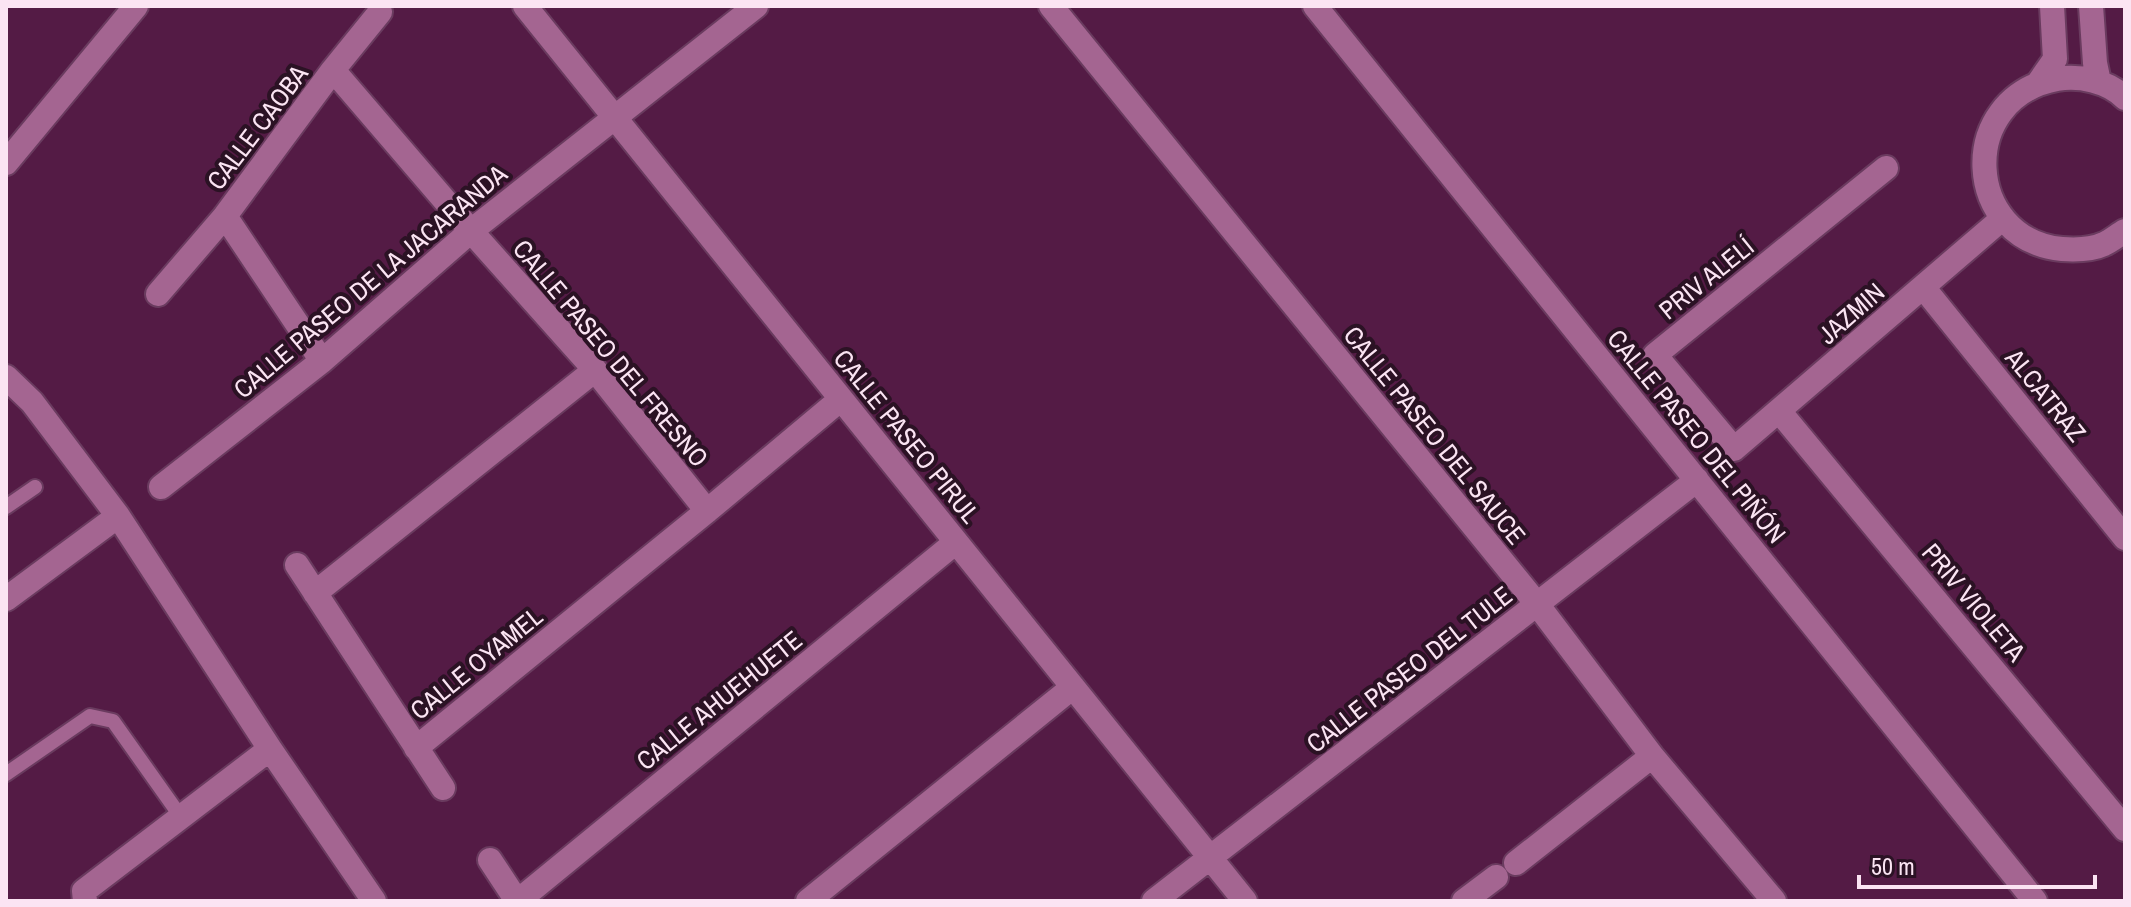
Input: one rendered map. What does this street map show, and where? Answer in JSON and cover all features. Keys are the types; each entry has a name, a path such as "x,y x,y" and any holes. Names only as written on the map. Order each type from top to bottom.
{"street":[{"path":"6,163 136,6"},
{"name":"CALLE PASEO PIRUL","path":"525,6 1245,901"},
{"name":"CALLE PASEO DE LA JACARANDA","path":"161,487 322,361 471,231 756,6"},
{"name":"CALLE PASEO DEL SAUCE","path":"1051,6 1537,604 1652,756 1774,901"},
{"name":"CALLE PASEO DEL PIÑÓN","path":"1315,6 2035,901"},
{"path":"2039,82 2055,59 2052,6"},
{"path":"2091,6 2099,82"},
{"name":"CALLE CAOBA","path":"158,294 225,216 380,12"},
{"name":"CALLE CAOBA","path":"333,70 471,231"},
{"path":"2125,98 2099,82 2068,77 2039,82 2015,96 1997,116 1986,141 1983,168 1989,195 2003,218 2023,237 2049,248 2077,250 2104,244 2125,231"},
{"name":"PRIV ALELÍ","path":"1734,449 1655,355 1886,168"},
{"name":"CALLE CAOBA","path":"225,216 322,361"},
{"name":"JAZMIN","path":"1734,449 2003,218"},
{"name":"CALLE PASEO DEL FRESNO","path":"471,231 595,370 707,511"},
{"name":"ALCATRAZ","path":"1923,287 2125,538"},
{"path":"315,593 595,370"},
{"path":"6,377 32,402 118,516 270,749 374,901"},
{"name":"CALLE OYAMEL","path":"297,565 416,748 841,399"},
{"name":"PRIV VIOLETA","path":"1779,411 2125,829"},
{"name":"CALLE PASEO DEL TULE","path":"1154,901 1697,480"},
{"path":"6,599 118,516"},
{"name":"CALLE AHUEHUETE","path":"518,901 956,542"},
{"path":"808,901 1073,687"},
{"path":"416,748 443,788"},
{"path":"85,901 84,891 270,749"},
{"path":"1464,901 1652,756"},
{"path":"490,860 518,901"}],"lane":[{"path":"6,507 35,487"},
{"path":"6,774 90,716 113,721 181,817"}]}
